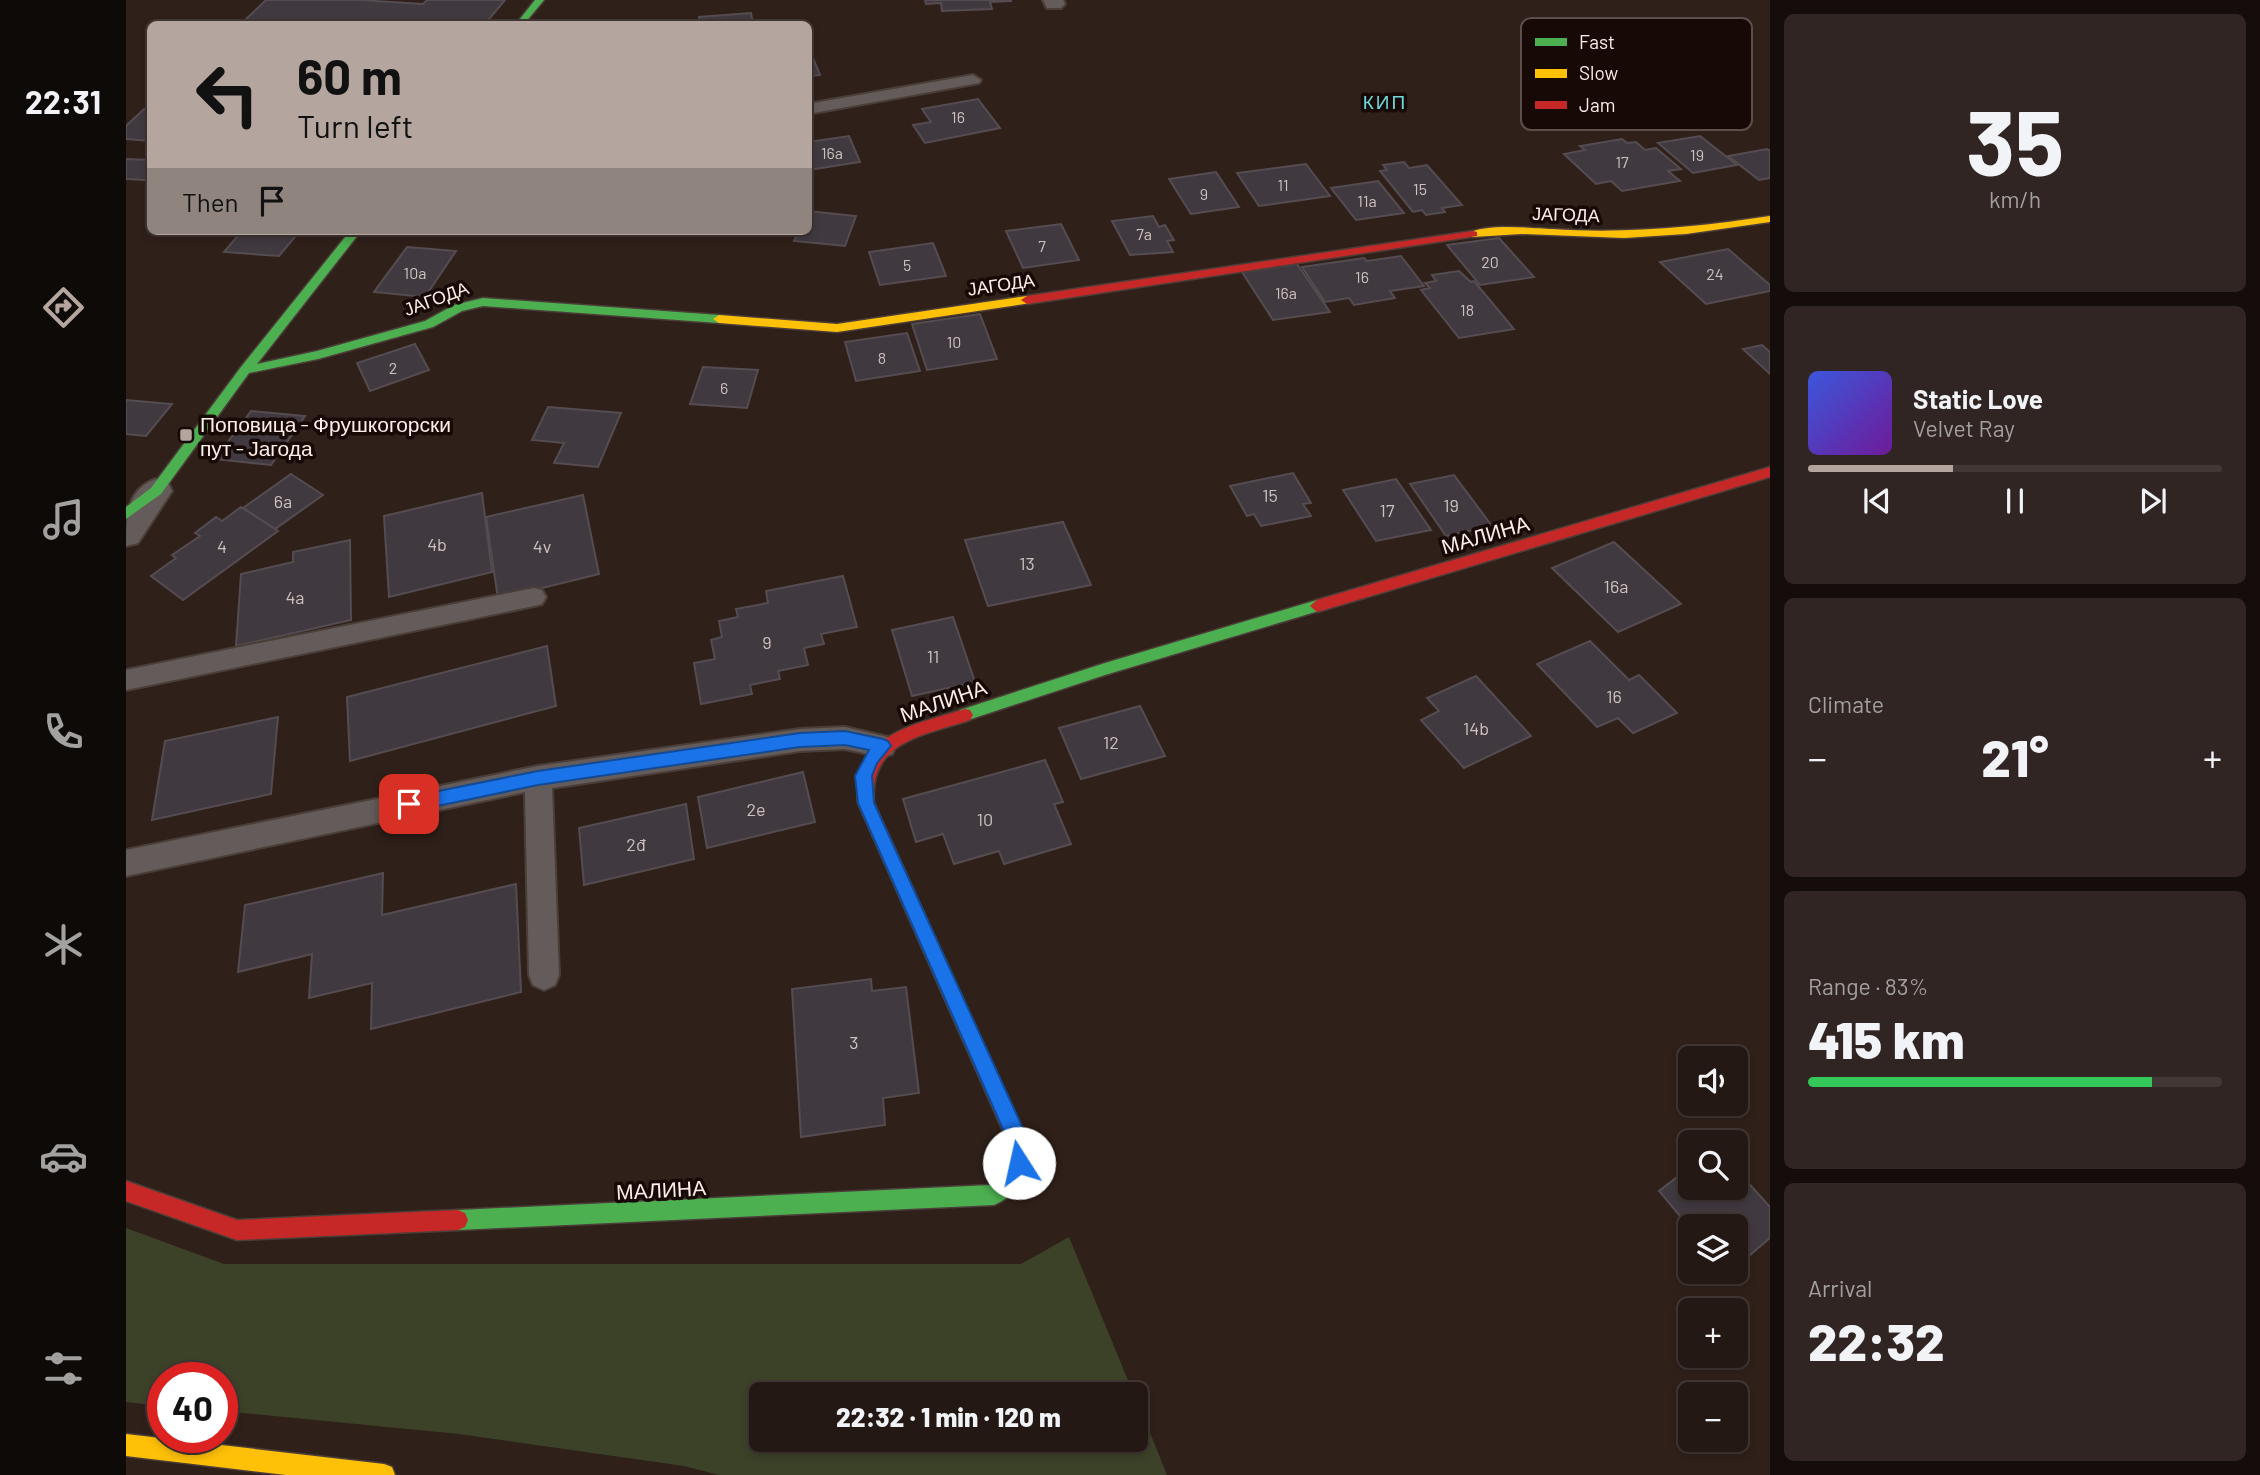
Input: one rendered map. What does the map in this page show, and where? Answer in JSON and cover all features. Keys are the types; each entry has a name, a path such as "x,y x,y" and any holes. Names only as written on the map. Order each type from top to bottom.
{"street":[{"path":"522,21 540,0"},
{"name":"ЈАГОДА","path":"245,370 318,355 429,324 458,308 484,302 837,328 1497,230 1603,235 1721,228 1770,219"},
{"path":"126,534 245,370 353,235"},
{"name":"МАЛИНА","path":"126,1191 237,1230 966,1196 1000,1192 1014,1177 1017,1169 1020,1156 1018,1141 866,803 864,776 870,760 883,746 899,737 1105,669 1770,472"},
{"path":"126,514 156,491"},
{"path":"126,1445 384,1475"}],"lane":[{"path":"812,108 974,80"},
{"path":"126,680 534,597"},
{"path":"126,863 538,778 800,740 845,738 883,746"},
{"path":"538,778 544,975"}],"green space":[{"path":"126,1228 224,1264 1021,1264 1069,1237 1129,1382 749,1382 749,1452 1148,1452 1148,1428 1167,1475 719,1475 684,1466 459,1434 238,1413 238,1362 147,1362 147,1404 126,1402"}],"building":[{"path":"266,0 360,0 423,4 427,0 505,0 488,21 244,21"},
{"path":"925,0 1011,1 990,2 992,9 942,11 941,3 926,4"},
{"path":"751,13 752,21 700,21 699,17"},
{"path":"813,58 820,75 812,76"},
{"path":"978,99 1000,128 925,143 913,125 931,122 922,109"},
{"path":"144,109 147,110 147,141 126,139 126,126"},
{"path":"849,136 860,162 812,169 812,141"},
{"path":"1700,136 1737,165 1693,173 1658,143"},
{"path":"1622,139 1627,143 1636,142 1645,150 1656,148 1681,169 1668,171 1680,181 1622,191 1611,181 1596,184 1564,154 1585,150 1580,146"},
{"path":"1767,149 1770,151 1770,178 1759,180 1728,156"},
{"path":"126,159 147,160 145,180 126,179"},
{"path":"1404,162 1409,168 1427,165 1462,205 1442,208 1445,212 1426,215 1422,210 1413,212 1380,171 1387,170 1383,165"},
{"path":"1306,164 1330,196 1259,206 1237,173"},
{"path":"1216,172 1239,207 1191,214 1169,179"},
{"path":"1378,181 1404,213 1356,220 1331,188"},
{"path":"812,211 856,216 845,246 794,241 797,235 812,235"},
{"path":"1153,216 1159,227 1165,225 1174,240 1167,241 1173,252 1130,255 1112,221"},
{"path":"1061,224 1079,260 1023,268 1006,231"},
{"path":"239,235 297,235 279,256 224,252"},
{"path":"1499,238 1534,277 1480,285 1447,245"},
{"path":"933,243 946,276 880,285 869,252"},
{"path":"407,247 456,251 425,297 374,292"},
{"path":"1728,249 1770,285 1770,291 1706,304 1660,262"},
{"path":"1401,256 1424,286 1390,291 1395,298 1354,305 1349,298 1325,302 1302,267 1364,258 1367,261"},
{"path":"1297,264 1330,312 1273,320 1242,272"},
{"path":"1459,271 1471,282 1474,281 1514,329 1459,338 1421,290 1430,288 1425,283 1436,281 1432,275"},
{"path":"980,314 997,359 927,370 912,324"},
{"path":"907,333 920,371 856,381 845,342"},
{"path":"415,344 429,370 370,391 357,363"},
{"path":"1762,345 1770,352 1770,374 1743,349"},
{"path":"703,367 758,370 747,408 690,404"},
{"path":"126,400 172,404 146,436 126,434"},
{"path":"548,407 621,413 598,467 554,463 564,443 532,440"},
{"path":"251,411 305,416 271,465 215,459"},
{"path":"1293,473 1311,503 1303,504 1311,516 1261,526 1254,514 1247,516 1230,486"},
{"path":"291,474 323,495 275,529 243,508"},
{"path":"1454,475 1492,526 1446,536 1410,484"},
{"path":"1396,479 1431,530 1376,541 1343,490"},
{"path":"482,493 492,572 389,597 384,516"},
{"path":"583,495 599,574 498,599 486,517"},
{"path":"241,507 278,531 183,600 151,576 176,558 172,555 200,536 195,533 216,517 222,521"},
{"path":"1063,522 1091,585 988,606 965,540"},
{"path":"350,540 351,620 236,646 241,574 293,562 293,552"},
{"path":"1614,542 1681,604 1618,632 1552,568"},
{"path":"843,576 857,627 821,634 824,644 804,648 808,665 778,671 780,679 750,685 752,694 701,704 694,663 715,659 711,640 722,637 719,621 738,617 736,609 768,603 766,591"},
{"path":"953,617 975,682 912,696 892,630"},
{"path":"1590,641 1629,680 1639,675 1677,713 1633,733 1618,718 1597,727 1537,664"},
{"path":"547,646 556,706 350,761 347,697"},
{"path":"1476,676 1531,736 1464,768 1421,720 1439,711 1427,698"},
{"path":"1140,706 1165,756 1081,779 1059,728"},
{"path":"278,717 271,794 152,820 165,741"},
{"path":"1045,760 1063,802 1054,804 1071,844 1004,864 999,851 954,864 943,834 916,842 903,799"},
{"path":"803,772 815,822 707,848 698,797"},
{"path":"686,804 694,859 584,885 579,828"},
{"path":"383,873 382,915 516,884 521,992 371,1029 372,983 309,998 312,954 238,972 245,905"},
{"path":"871,979 872,991 906,987 919,1093 883,1098 885,1125 801,1137 792,989"},
{"path":"1678,1176 1678,1200 1748,1200 1748,1182 1770,1207 1770,1238 1748,1257 1748,1214 1678,1214 1659,1191"}],"traffic: fast":[{"path":"522,21 540,0"},
{"path":"126,514 156,491 245,370 353,235"},
{"path":"245,370 318,355 429,324 458,308 483,302 719,319"},
{"path":"965,715 1105,669 1317,606"},
{"path":"458,1220 994,1195 1007,1185 1015,1173 1019,1158 1018,1142"}],"traffic: slow":[{"path":"1473,234 1505,231 1645,234 1770,219"},
{"path":"719,319 837,328 1027,300"},
{"path":"126,1445 384,1475"}],"traffic: jam":[{"path":"1027,300 1473,234"},
{"path":"1317,606 1770,472"},
{"path":"965,715 899,737 882,750 867,773 866,803 1018,1142"},
{"path":"126,1191 237,1230 458,1220"}],"place":[{"name":"Поповица - Фрушкогорски пут - Јагода","path":"186,435"}],"district":[{"name":"КИП","path":"1385,101"}],"route":[{"path":"409,804 538,778 800,740 845,738 883,746 870,760 864,776 866,803 1016,1135 1020,1147 1019,1163"}]}
